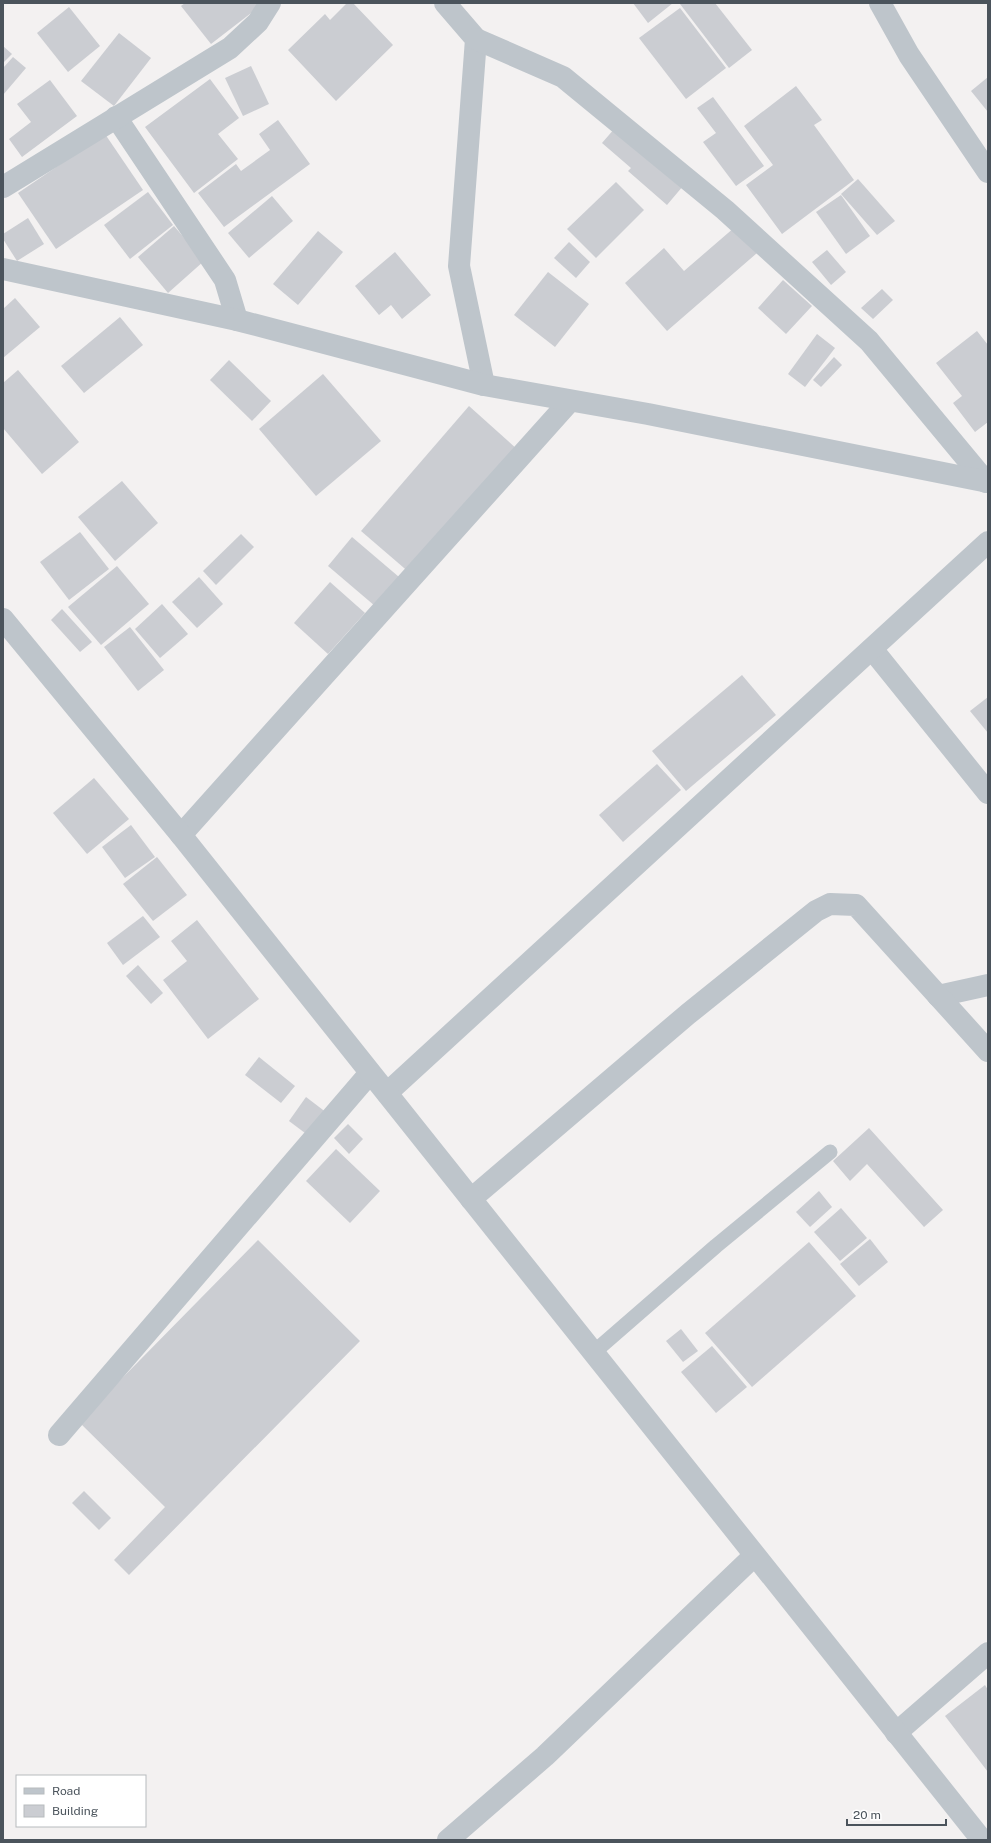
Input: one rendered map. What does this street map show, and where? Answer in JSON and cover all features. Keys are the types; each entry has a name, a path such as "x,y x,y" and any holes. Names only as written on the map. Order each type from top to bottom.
{"street":[{"path":"3,187 230,48 258,22 270,3"},
{"path":"445,3 476,39 563,77 725,210 869,341 987,482"},
{"path":"880,3 909,55 988,172"},
{"path":"476,39 459,266 484,385"},
{"path":"116,117 225,280 237,320"},
{"path":"3,269 237,320 484,385 656,416 987,482"},
{"path":"181,835 570,401"},
{"path":"387,1093 988,542"},
{"path":"3,619 181,835 754,1556 982,1840"},
{"path":"872,649 988,793"},
{"path":"471,1199 688,1014 816,911 830,904 856,905 988,1051"},
{"path":"938,996 988,985"},
{"path":"59,1435 370,1073"},
{"path":"448,1840 545,1756 754,1556"},
{"path":"896,1733 988,1653"}],"lane":[{"path":"593,1353 716,1246 830,1152"}],"building":[{"path":"185,3 264,3 211,44 181,6"},
{"path":"347,3 353,3 393,45 336,101 288,50 325,14 330,20"},
{"path":"633,3 673,3 648,23"},
{"path":"715,3 752,50 729,68 680,4"},
{"path":"69,7 100,46 68,72 37,33"},
{"path":"680,8 726,68 686,99 639,38"},
{"path":"119,33 151,58 114,106 81,81"},
{"path":"3,46 12,54 3,63"},
{"path":"13,57 26,68 3,95 3,68"},
{"path":"251,66 269,104 243,116 225,78"},
{"path":"988,77 988,112 971,91"},
{"path":"210,79 239,118 218,134 238,159 194,193 145,127"},
{"path":"50,80 77,116 22,157 9,139 31,122 17,104"},
{"path":"796,86 822,120 814,125 854,180 782,234 746,185 773,165 744,126"},
{"path":"713,97 764,166 736,186 703,142 716,133 697,108"},
{"path":"278,120 310,164 224,227 198,193 236,164 241,171 270,150 259,134"},
{"path":"615,128 683,186 667,205 628,171 631,168 602,143"},
{"path":"105,134 143,190 56,249 18,193"},
{"path":"858,179 895,221 877,235 841,194"},
{"path":"616,182 644,210 596,258 567,229"},
{"path":"148,192 173,225 130,259 104,225"},
{"path":"841,195 870,236 846,254 816,212"},
{"path":"272,196 293,221 249,258 228,233"},
{"path":"28,218 44,244 17,261 3,239 3,234"},
{"path":"174,226 204,261 168,293 138,257"},
{"path":"735,227 757,253 667,331 625,283 664,248 684,271"},
{"path":"318,231 343,252 298,305 273,284"},
{"path":"569,242 590,262 576,278 554,258"},
{"path":"827,250 846,272 831,285 812,262"},
{"path":"395,252 431,295 402,319 391,305 379,315 355,286"},
{"path":"548,272 589,304 555,347 514,315"},
{"path":"783,280 812,306 786,334 758,308"},
{"path":"882,289 893,300 873,319 861,308"},
{"path":"15,298 40,327 3,358 3,309"},
{"path":"120,317 143,345 84,393 61,366"},
{"path":"977,331 988,345 988,422 975,432 953,403 962,396 936,363"},
{"path":"817,334 835,348 805,387 788,374"},
{"path":"834,357 842,365 821,387 813,380"},
{"path":"229,360 271,401 252,421 210,380"},
{"path":"18,370 79,442 42,474 3,428 3,383"},
{"path":"323,374 381,441 316,496 259,429"},
{"path":"469,406 518,450 411,574 361,531"},
{"path":"122,481 158,523 115,561 78,517"},
{"path":"80,532 109,569 69,600 40,562"},
{"path":"241,534 254,547 216,585 203,571"},
{"path":"352,537 399,577 375,606 328,566"},
{"path":"117,566 149,604 101,645 68,607"},
{"path":"199,577 223,604 197,628 172,602"},
{"path":"330,582 365,613 328,654 294,623"},
{"path":"162,604 188,634 160,658 135,629"},
{"path":"62,609 92,642 80,652 51,620"},
{"path":"130,627 164,670 138,691 104,647"},
{"path":"742,675 776,715 686,791 652,751"},
{"path":"988,697 988,733 970,711"},
{"path":"657,764 681,790 623,842 599,815"},
{"path":"94,778 129,819 87,854 53,813"},
{"path":"131,825 155,857 125,878 102,847"},
{"path":"157,857 187,895 153,921 123,884"},
{"path":"143,916 160,937 123,965 107,943"},
{"path":"197,920 259,999 208,1039 163,980 187,961 171,941"},
{"path":"138,965 163,993 151,1004 126,976"},
{"path":"259,1057 295,1086 281,1103 245,1075"},
{"path":"306,1097 327,1113 309,1136 289,1121"},
{"path":"348,1124 363,1139 349,1154 334,1138"},
{"path":"869,1128 943,1210 924,1227 867,1164 850,1181 833,1161"},
{"path":"336,1149 380,1191 350,1223 306,1181"},
{"path":"819,1191 832,1207 810,1227 796,1212"},
{"path":"841,1208 867,1238 840,1261 814,1232"},
{"path":"870,1239 888,1262 859,1286 840,1264"},
{"path":"258,1240 360,1341 129,1575 114,1560 165,1507 79,1422"},
{"path":"809,1242 856,1296 752,1387 705,1333"},
{"path":"681,1329 698,1351 683,1362 666,1341"},
{"path":"712,1346 747,1387 716,1413 681,1372"},
{"path":"84,1491 111,1518 99,1530 72,1503"},
{"path":"985,1685 988,1690 988,1772 945,1716"}]}
